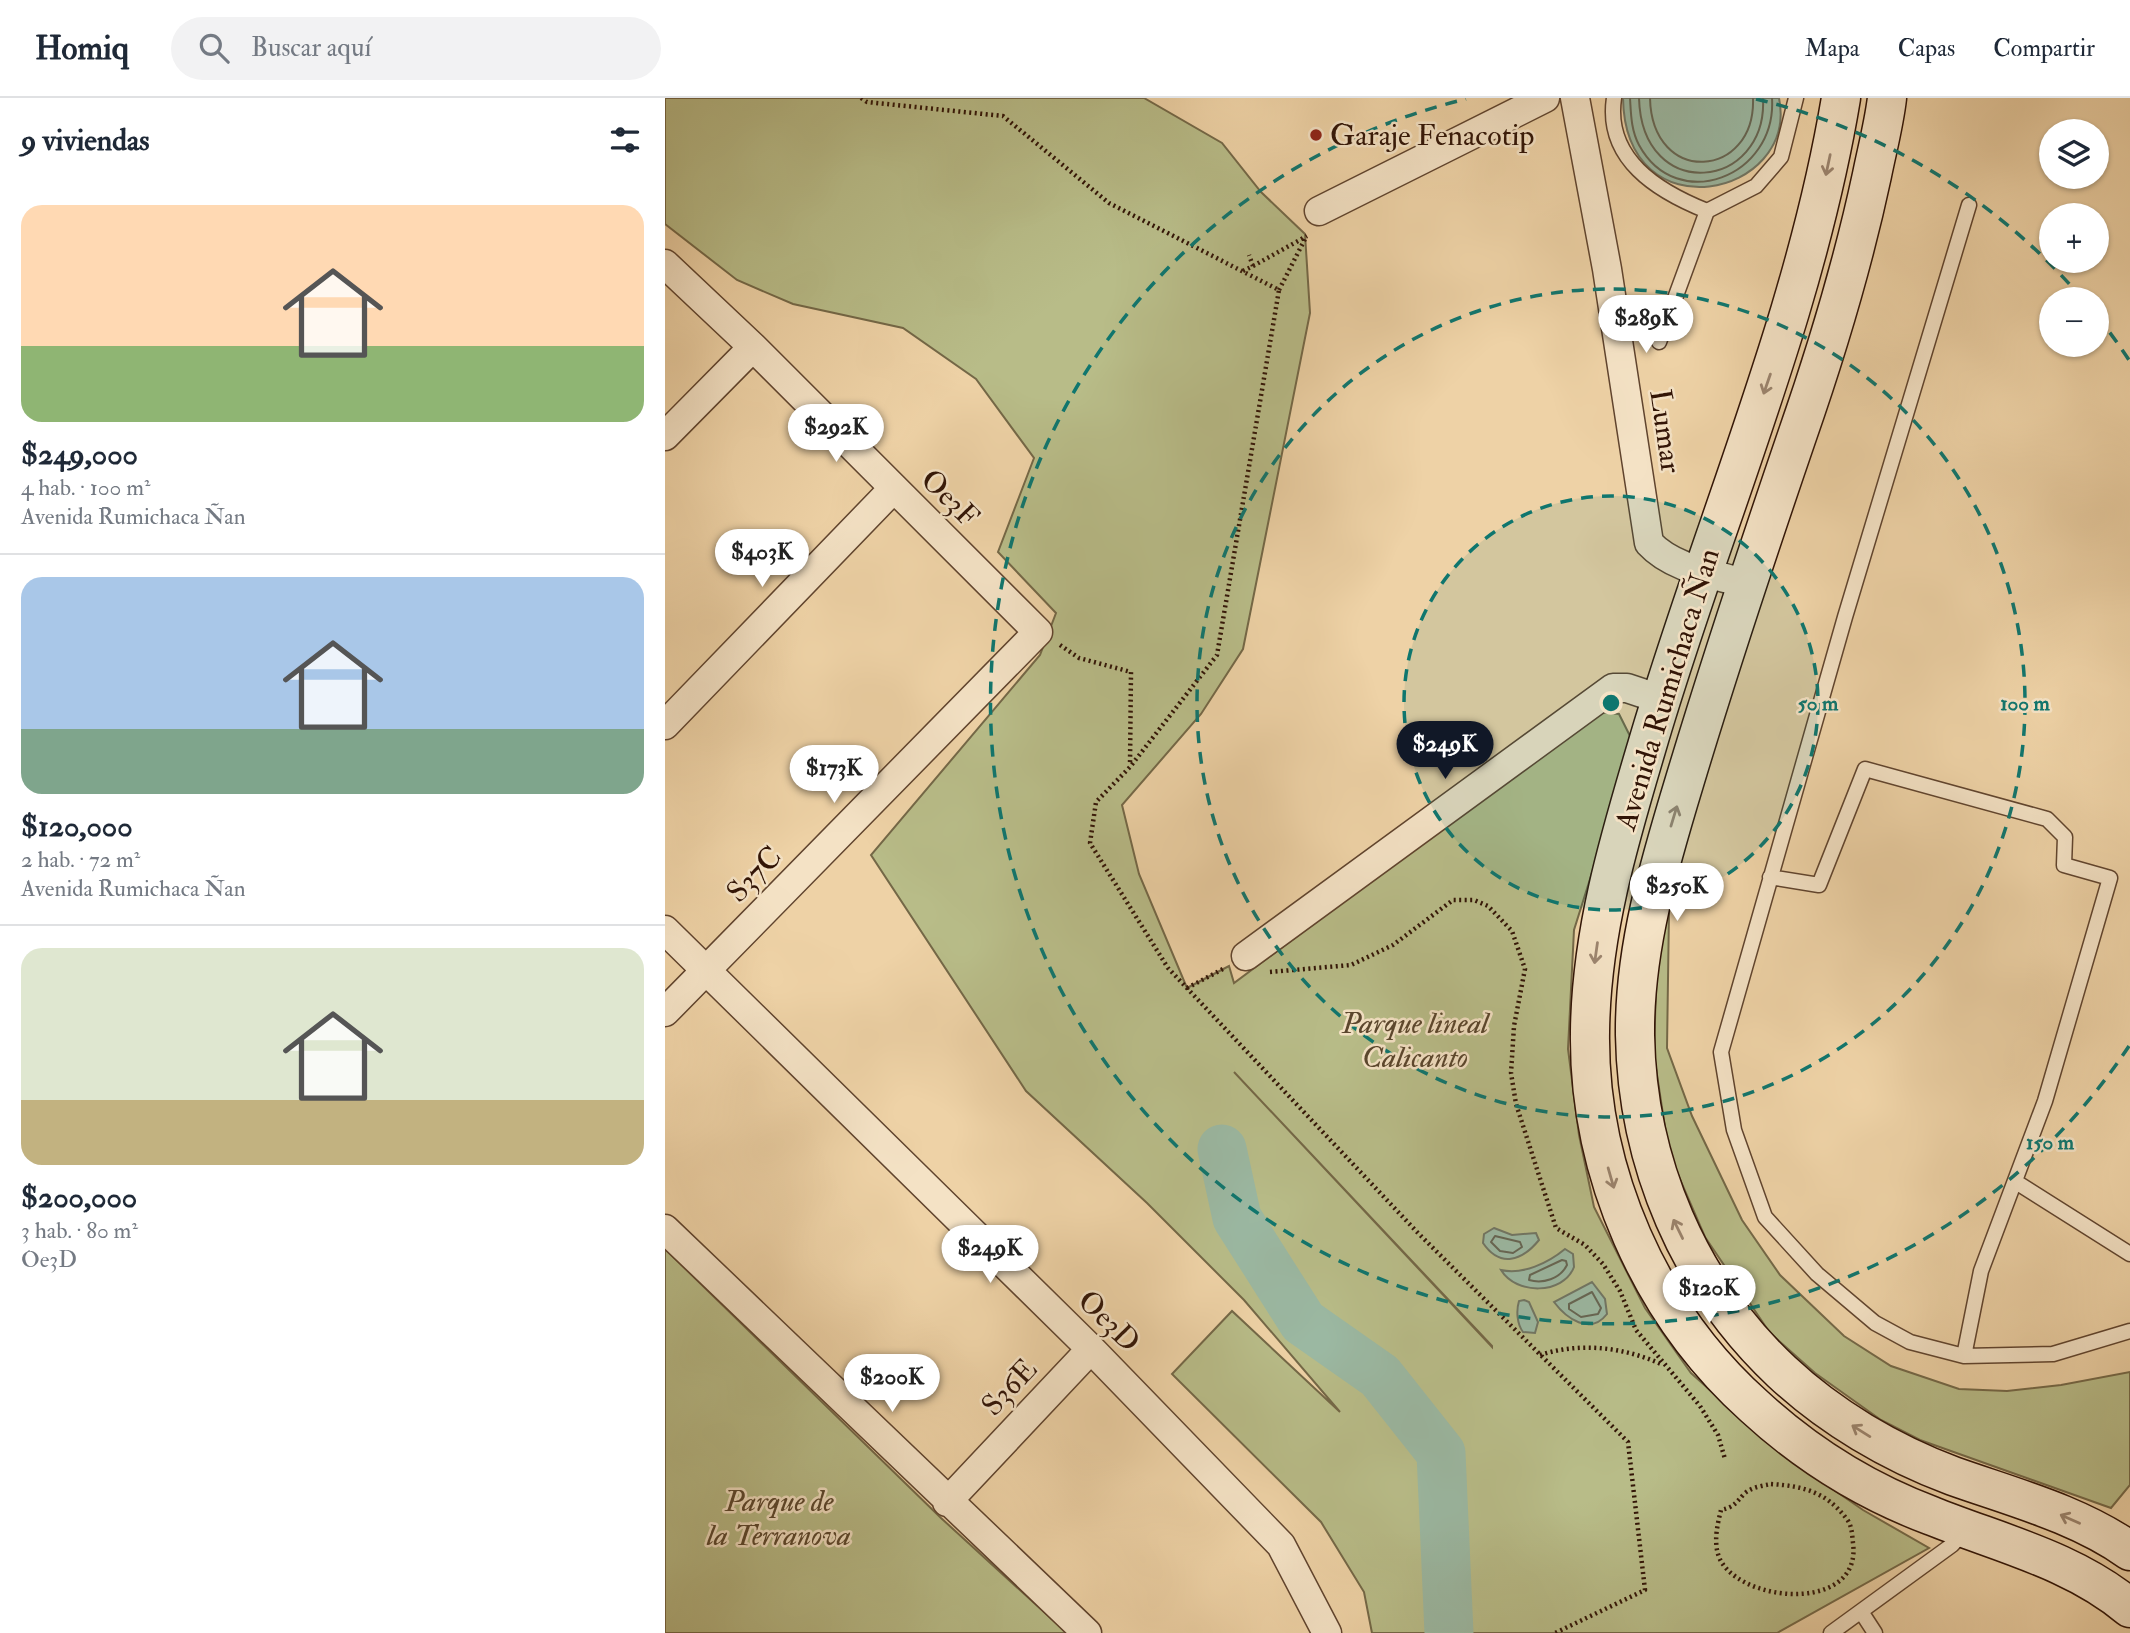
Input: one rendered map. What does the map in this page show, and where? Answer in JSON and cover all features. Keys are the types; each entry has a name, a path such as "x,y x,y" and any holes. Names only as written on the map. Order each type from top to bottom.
{"main road":[{"name":"Avenida Rumichaca Ñan","path":"1842,98 1814,230 1781,343 1660,699 1601,915 1590,1023 1593,1082 1611,1181 1630,1232 1651,1276 1679,1322 1711,1362 1779,1429 1834,1469 1877,1493 2084,1576 2130,1608"},
{"name":"Avenida Rumichaca Ñan","path":"1887,98 1858,240 1824,357 1747,584 1663,854 1646,924 1638,978 1635,1034 1644,1122 1654,1167 1671,1214 1716,1296 1780,1370 1817,1401 1897,1452 2126,1539"},
{"path":"1711,1362 1746,1332"}],"street":[{"path":"1319,211 1545,98"},
{"name":"Lumar","path":"1575,98 1607,269 1649,543 1661,556 1747,584"},
{"name":"Oe3F","path":"665,264 753,347 1038,632"},
{"path":"665,436 753,347"},
{"path":"665,725 894,488"},
{"name":"S37C","path":"665,1012 1038,632"},
{"path":"1246,956 1613,688 1627,688 1660,699"},
{"name":"Oe3D","path":"665,930 1091,1349 1281,1545 1327,1633"},
{"path":"665,1228 947,1502 1087,1633"},
{"name":"S36E","path":"947,1502 1091,1349"}],"lane":[{"path":"1614,98 1612,113 1620,144 1632,167 1655,185 1707,211"},
{"path":"1659,342 1707,211 1756,186 1781,157 1796,98"},
{"path":"1969,205 1770,877 1721,1052 1734,1130 1765,1217 1817,1274 1875,1323 1910,1342 1964,1356 2053,1354 2130,1331"},
{"path":"1770,877 1819,885 1865,769 2047,820 2065,837 2064,864 2110,878 2045,1101 1981,1271 1964,1356"},
{"path":"2016,1182 2130,1254"},
{"path":"1832,1633 1952,1545 1968,1529"},
{"path":"1862,1613 1875,1633"}],"path":[{"path":"861,98 867,102 1003,116 1109,203 1222,258 1279,290"},
{"path":"1243,271 1327,225 1319,211"},
{"path":"1305,237 1279,290 1217,655 1130,767 1095,802 1090,843 1168,968 1417,1233 1629,1442 1645,1590 1555,1633"},
{"path":"1249,255 1253,266"},
{"path":"1038,632 1079,658 1131,673 1130,767"},
{"path":"1187,988 1246,956 1249,971 1286,973 1351,965 1393,945 1453,900 1474,900 1488,906 1512,931 1525,970 1514,1026 1511,1073 1516,1104 1544,1198 1556,1228 1585,1245 1603,1264 1620,1292 1636,1330 1700,1406 1718,1435 1725,1459"},
{"path":"1540,1354 1564,1347 1622,1350 1667,1367"},
{"path":"1771,1484 1797,1485 1821,1494 1851,1523 1855,1559 1846,1576 1827,1589 1773,1593 1742,1581 1721,1562 1715,1532 1721,1510 1737,1504 1744,1494 1755,1488 1771,1484"}],"green space":[{"name":"Parque lineal Calicanto","path":"665,98 1144,98 1222,143 1261,192 1305,234 1310,313 1243,649 1201,714 1122,805 1139,874 1187,988 1229,966 1234,983 1599,712 1619,714 1630,736 1625,768 1574,930 1568,1049 1579,1135 1594,1207 1645,1308 1691,1373 1779,1452 1863,1510 1929,1548 1777,1633 1372,1633 1364,1592 1321,1522 1172,1374 1232,1311 1340,1412 1244,1300 1147,1203 1026,1091 871,855 1040,655 1056,613 998,552 1034,458 976,379 903,328 793,304 737,280 665,224","holes":["1234,1072 1492,1346 1492,1347"]},
{"path":"1669,911 1667,1048 1692,1116 1742,1220 1780,1275 1844,1336 1891,1366 1959,1389 2007,1391 2061,1385 2130,1372 2130,1485 2111,1508 1920,1440 1881,1420 1815,1373 1770,1333 1705,1237 1669,1154 1654,1055 1657,949"},
{"name":"Parque de la Terranova","path":"665,1249 941,1518 1067,1633 665,1633"}],"water":[{"path":"1623,98 1779,98 1778,132 1763,159 1739,178 1709,187 1679,184 1651,170 1631,141"},
{"path":"1494,1228 1512,1235 1536,1233 1539,1240 1518,1257 1504,1259 1490,1251 1483,1243 1484,1234"},
{"path":"1565,1249 1573,1254 1574,1267 1560,1283 1550,1287 1517,1284 1501,1270 1518,1271 1535,1267"},
{"path":"1592,1282 1605,1299 1607,1314 1593,1324 1572,1319 1554,1302"},
{"path":"1519,1301 1529,1302 1538,1322 1535,1333 1523,1332 1519,1325 1518,1305"}],"waterway":[{"path":"1222,1149 1237,1218 1303,1322 1380,1376 1441,1453 1449,1633"}],"place":[{"name":"Garaje Fenacotip","path":"1316,135"}]}
